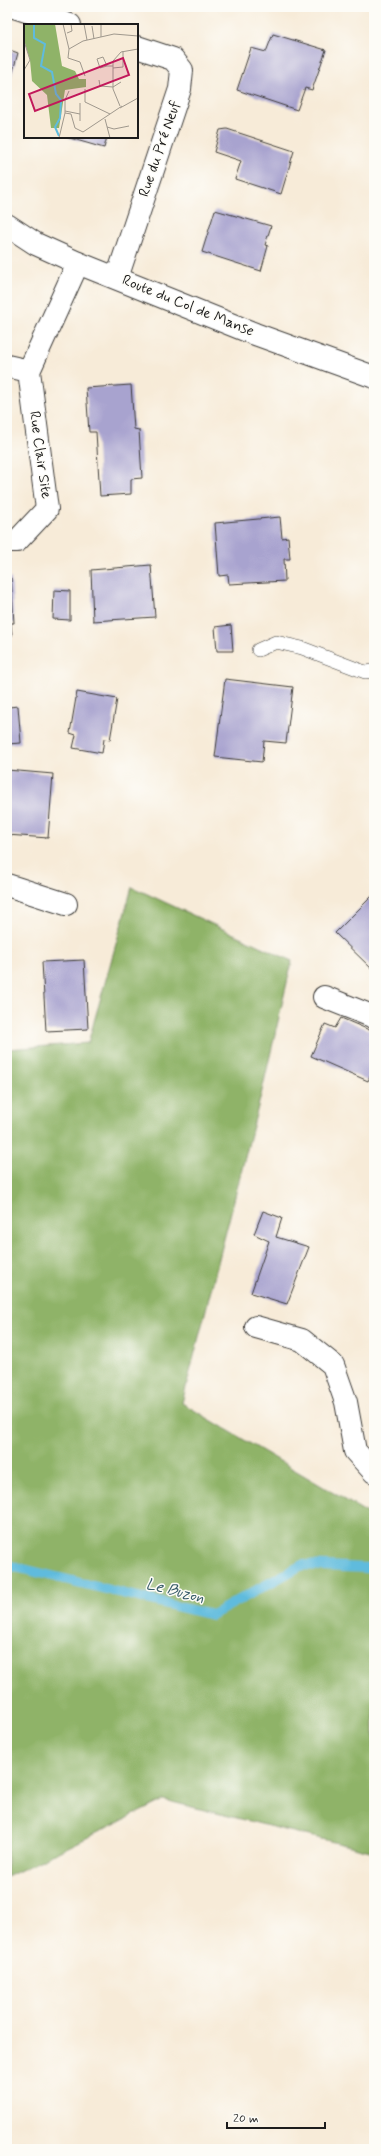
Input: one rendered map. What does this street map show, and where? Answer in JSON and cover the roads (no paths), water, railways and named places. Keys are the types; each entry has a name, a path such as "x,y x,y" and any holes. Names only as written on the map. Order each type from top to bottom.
{"street":[{"path":"14,7 67,24"},
{"name":"Rue du Pré Neuf","path":"117,278 180,89 182,70 173,59 138,47"},
{"name":"Route du Col de Manse","path":"7,225 36,244 78,263 255,334 374,377"},
{"path":"7,366 29,371 78,263"},
{"name":"Rue Clair Site","path":"7,541 18,541 47,509 29,371"},
{"path":"7,885 66,904"},
{"path":"324,997 374,1017"},
{"path":"256,1327 302,1340 333,1365 346,1402 355,1451 374,1472"}],"lane":[{"path":"258,650 276,642 302,648 365,672 374,671"}],"waterway":[{"name":"Le Buzon","path":"7,1565 212,1615 302,1565 367,1568 374,1570"}]}
